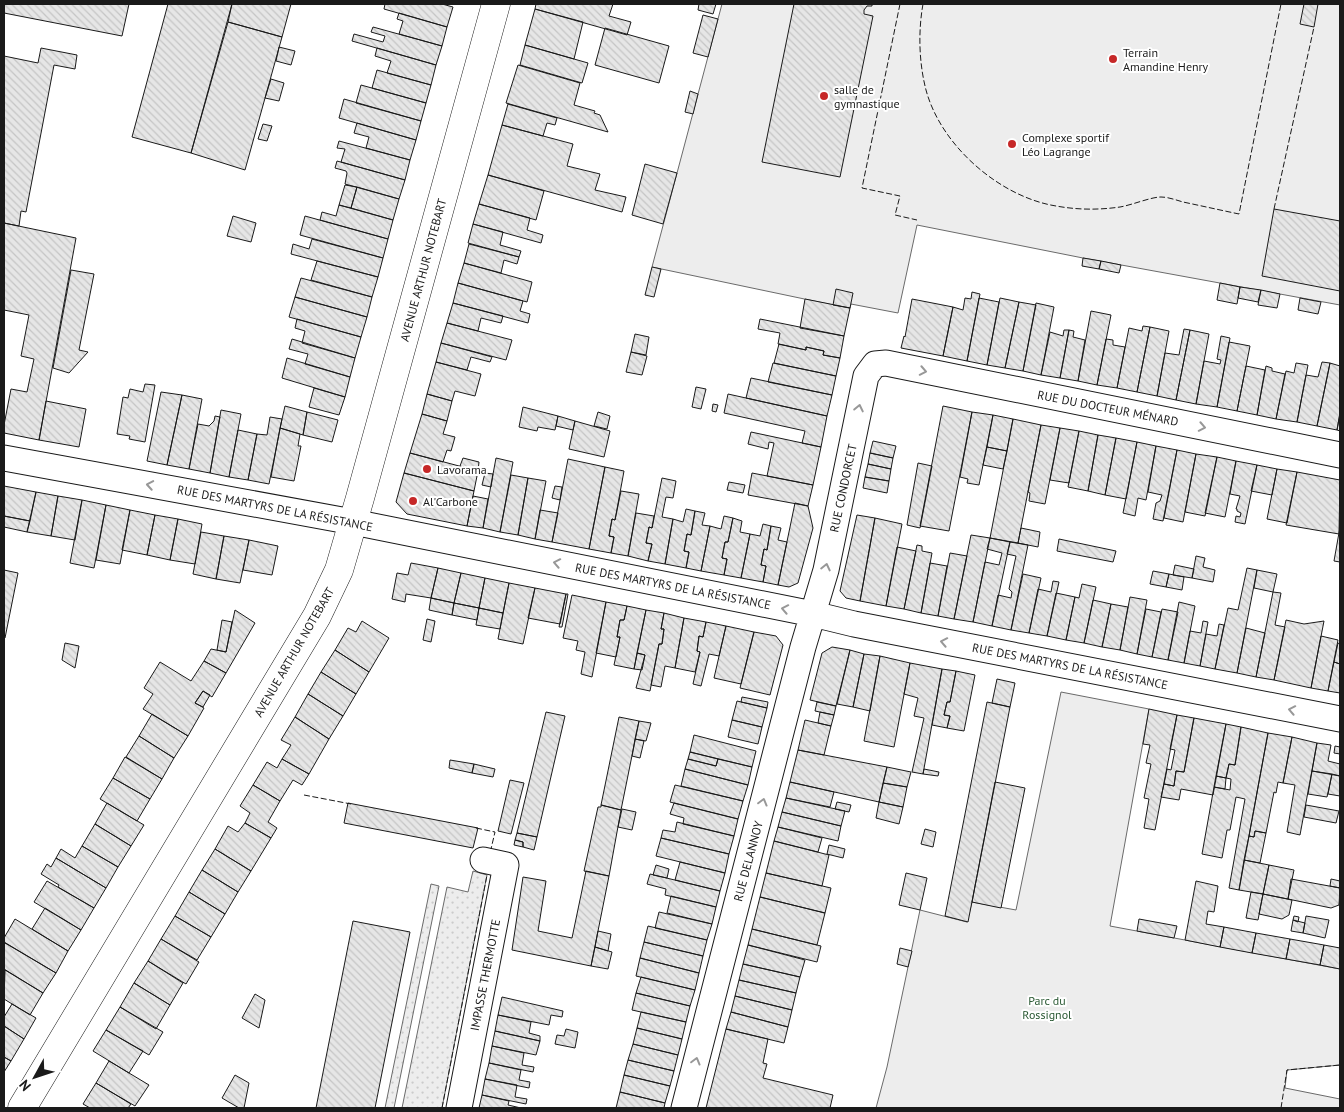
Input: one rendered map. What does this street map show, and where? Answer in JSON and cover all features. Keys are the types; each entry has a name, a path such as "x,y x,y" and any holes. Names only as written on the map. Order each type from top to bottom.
{"street":[{"name":"AVENUE ARTHUR NOTEBART","path":"22,1108 317,616 337,577 496,4"},
{"name":"RUE DU DOCTEUR MÉNARD","path":"875,364 886,363 1340,455"},
{"name":"RUE CONDORCET","path":"813,614 826,570 866,376 875,364"},
{"name":"RUE DES MARTYRS DE LA RÉSISTANCE","path":"4,458 353,522 813,614 854,624 1340,719"},
{"name":"RUE DELANNOY","path":"684,1108 813,614"},
{"name":"IMPASSE THERMOTTE","path":"459,1108 506,865 483,860"}],"shaded area":[{"name":"Complexe sportif Léo Lagrange","path":"722,4 1340,4 1340,305 1083,258 917,225 898,313 851,304 850,308 833,305 652,267"},
{"name":"Parc du Rossignol","path":"1061,692 1149,709 1110,926 1340,969 1340,1065 1287,1070 1285,1088 1340,1099 1340,1108 876,1108 887,1067 920,910 967,922 972,902 1016,910"},
{"path":"473,871 487,875 442,1108 402,1108 447,887 468,892"},
{"path":"431,884 439,886 394,1108 385,1108"}],"building":[{"path":"4,4 129,4 122,36 4,13"},
{"path":"168,4 232,4 191,153 132,137"},
{"path":"232,4 291,4 282,37 228,22"},
{"path":"385,4 442,4 453,7 447,27 384,9"},
{"path":"536,4 613,4 609,16 631,22 627,35 535,9"},
{"path":"699,4 716,4 713,14 698,10"},
{"path":"794,4 872,4 872,6 867,6 864,10 864,14 873,16 840,177 762,162"},
{"path":"1304,4 1318,4 1314,27 1300,24"},
{"path":"535,9 583,22 574,59 525,45"},
{"path":"399,13 447,27 442,46 399,34 403,21 397,19"},
{"path":"703,15 718,19 708,57 693,53"},
{"path":"228,22 282,37 245,170 191,153"},
{"path":"373,27 442,46 436,65 352,41 354,34 383,42 385,36 371,32"},
{"path":"605,28 669,46 659,83 595,65"},
{"path":"525,45 588,63 582,83 520,65"},
{"path":"279,47 295,51 291,65 276,61"},
{"path":"41,48 77,55 75,69 54,65 26,212 21,211 19,226 4,223 4,56 38,63"},
{"path":"377,48 436,65 431,85 387,73 391,61 375,56"},
{"path":"518,65 580,83 574,105 595,111 594,113 600,115 608,132 506,103"},
{"path":"377,70 431,85 426,103 372,88"},
{"path":"271,79 284,83 279,101 265,98"},
{"path":"361,85 426,103 421,121 356,103"},
{"path":"690,91 698,94 693,114 685,112"},
{"path":"344,99 421,121 416,140 339,118"},
{"path":"508,104 557,118 555,125 547,123 543,136 502,125"},
{"path":"357,123 416,140 410,160 366,148 369,137 354,133"},
{"path":"263,124 272,126 267,141 258,139"},
{"path":"502,125 573,144 567,166 600,174 595,190 626,197 622,212 488,175"},
{"path":"339,141 410,160 405,180 341,162 345,149 337,148"},
{"path":"337,161 405,180 399,199 345,184 347,173 335,168"},
{"path":"645,164 677,173 663,224 632,215"},
{"path":"488,175 544,191 536,220 479,204"},
{"path":"345,185 357,187 351,208 339,205"},
{"path":"357,187 399,199 393,220 351,208"},
{"path":"479,204 530,218 527,230 543,235 541,243 473,224"},
{"path":"339,205 393,220 388,239 320,220 322,212 336,216"},
{"path":"1274,209 1340,221 1340,291 1262,276"},
{"path":"233,216 256,223 251,242 227,236"},
{"path":"305,216 388,239 383,258 300,235"},
{"path":"4,223 76,238 39,440 4,433 11,389 27,392 34,359 21,356 29,315 4,310"},
{"path":"473,224 503,232 500,245 521,251 519,257 468,243"},
{"path":"312,239 383,258 378,277 291,254 293,244 309,249"},
{"path":"469,244 519,257 517,264 504,260 501,273 464,263"},
{"path":"1083,258 1101,261 1099,269 1082,266"},
{"path":"317,261 378,277 372,297 311,280"},
{"path":"1101,261 1121,265 1119,273 1099,269"},
{"path":"464,263 532,282 527,302 458,283"},
{"path":"652,267 661,269 654,297 645,295"},
{"path":"71,270 94,274 79,350 88,352 69,373 53,368"},
{"path":"301,278 372,297 367,317 295,297"},
{"path":"458,283 523,301 520,311 530,314 528,323 453,303"},
{"path":"1220,283 1240,287 1237,304 1217,300"},
{"path":"1240,287 1261,290 1258,302 1238,298"},
{"path":"836,289 853,293 850,308 833,305"},
{"path":"1261,290 1280,294 1277,308 1258,305"},
{"path":"972,292 980,294 967,361 943,356 953,307 963,310 965,298 971,299"},
{"path":"295,297 367,317 361,337 289,317"},
{"path":"979,298 999,302 987,365 967,361"},
{"path":"1000,298 1019,302 1005,368 987,365"},
{"path":"1300,298 1321,302 1318,314 1298,310"},
{"path":"805,299 850,308 844,336 800,328"},
{"path":"912,299 953,307 943,356 901,348"},
{"path":"1019,302 1036,305 1023,371 1005,368"},
{"path":"453,303 503,316 501,323 481,318 478,331 447,323"},
{"path":"1036,303 1054,307 1041,375 1023,371"},
{"path":"1091,311 1111,315 1097,385 1078,381"},
{"path":"297,319 361,337 355,358 302,343 305,331 295,328"},
{"path":"760,319 844,336 840,358 823,355 824,351 806,347 806,350 778,344 780,333 758,329"},
{"path":"447,323 512,340 506,360 441,343"},
{"path":"1143,326 1150,327 1137,392 1117,388 1129,328 1142,331"},
{"path":"1150,327 1169,331 1157,396 1137,392"},
{"path":"1184,329 1190,330 1176,400 1157,396 1165,353 1179,355"},
{"path":"1064,330 1069,330 1060,378 1041,375 1050,332 1063,336"},
{"path":"1069,330 1074,331 1073,337 1085,340 1078,381 1060,378"},
{"path":"1190,330 1209,334 1196,404 1176,400"},
{"path":"635,334 649,337 646,355 631,352"},
{"path":"1221,336 1230,338 1217,407 1196,404 1204,361 1220,364 1221,360 1217,359"},
{"path":"292,339 355,358 350,377 305,364 308,354 289,349"},
{"path":"1106,339 1113,340 1113,345 1125,347 1117,388 1097,385"},
{"path":"1229,342 1250,346 1237,411 1217,407"},
{"path":"441,343 492,357 490,362 471,357 467,370 436,362"},
{"path":"779,344 806,350 806,347 824,351 823,355 840,358 836,376 774,363"},
{"path":"631,352 647,356 642,375 626,372"},
{"path":"287,358 350,377 345,397 282,378"},
{"path":"436,362 481,374 475,396 455,391 452,401 427,394"},
{"path":"1322,362 1330,363 1317,426 1297,422 1306,375 1318,377"},
{"path":"773,363 836,376 832,395 768,382"},
{"path":"1296,363 1308,365 1297,422 1276,419 1286,371 1294,373"},
{"path":"1330,363 1340,366 1340,413 1337,430 1317,426"},
{"path":"1246,366 1265,370 1257,415 1237,411"},
{"path":"1266,366 1272,368 1272,371 1285,374 1276,419 1257,415"},
{"path":"751,378 832,395 827,416 746,398"},
{"path":"145,384 155,385 145,442 129,439 130,436 117,434 123,397 128,398 130,389 143,392"},
{"path":"696,387 706,389 701,409 692,407"},
{"path":"314,388 345,397 339,415 309,407"},
{"path":"161,392 182,395 167,465 147,461"},
{"path":"427,394 452,401 447,421 422,414"},
{"path":"728,394 827,416 821,447 802,443 805,431 724,413"},
{"path":"182,395 202,399 189,469 167,465"},
{"path":"46,401 86,409 79,447 39,440"},
{"path":"713,404 718,405 716,412 712,411"},
{"path":"285,406 307,412 303,435 280,428"},
{"path":"943,406 972,412 949,531 920,526"},
{"path":"523,407 558,416 555,430 538,427 537,431 519,427"},
{"path":"221,410 241,414 229,477 210,473"},
{"path":"307,412 338,420 332,442 303,435"},
{"path":"598,412 610,416 607,429 594,426"},
{"path":"972,412 993,415 979,485 967,483 968,479 960,477"},
{"path":"1340,413 1340,431 1337,430"},
{"path":"422,414 447,421 443,434 455,437 451,451 447,450 443,462 410,453"},
{"path":"993,415 1013,419 1007,451 987,447"},
{"path":"215,416 220,417 210,473 189,469 198,424 209,426 214,421"},
{"path":"558,416 575,421 573,430 556,426"},
{"path":"270,417 282,419 269,484 248,480 257,434 267,435"},
{"path":"1013,419 1041,425 1018,543 990,538"},
{"path":"575,421 610,431 604,457 569,449"},
{"path":"1041,425 1060,428 1045,504 1029,501 1030,493 1028,492"},
{"path":"280,428 300,434 298,446 301,446 294,481 271,477"},
{"path":"1060,428 1079,431 1069,483 1050,480"},
{"path":"238,430 257,434 248,480 229,477"},
{"path":"1079,431 1098,435 1088,491 1068,487"},
{"path":"751,432 821,447 813,485 767,476 774,443 769,442 768,449 748,444"},
{"path":"1098,435 1116,438 1105,495 1088,491"},
{"path":"1116,438 1137,442 1126,499 1105,495"},
{"path":"873,441 896,446 893,458 870,453"},
{"path":"1137,442 1156,446 1146,500 1138,498 1135,516 1123,513"},
{"path":"1156,446 1177,450 1163,521 1153,519 1156,503 1160,501 1162,495 1148,492"},
{"path":"987,447 1007,451 1003,469 983,465"},
{"path":"1177,450 1196,454 1183,522 1164,518"},
{"path":"410,453 478,471 474,491 404,473"},
{"path":"870,453 893,458 891,469 868,464"},
{"path":"1196,454 1217,457 1205,516 1185,512"},
{"path":"1217,457 1236,461 1225,517 1205,513"},
{"path":"463,458 479,462 478,471 460,466"},
{"path":"496,458 513,462 500,532 483,528"},
{"path":"568,459 605,467 589,549 552,542"},
{"path":"1236,461 1257,465 1245,524 1235,522 1236,516 1240,517 1241,513 1236,509 1240,496 1230,494"},
{"path":"918,463 932,466 920,528 907,525"},
{"path":"868,464 891,469 889,481 865,477"},
{"path":"1257,465 1277,469 1272,495 1251,491"},
{"path":"605,467 624,471 615,520 612,519 609,536 614,537 611,553 589,549"},
{"path":"1277,469 1297,472 1287,523 1267,519"},
{"path":"1297,472 1340,480 1339,534 1286,525"},
{"path":"404,473 474,491 467,526 407,514 396,502"},
{"path":"485,473 493,474 491,487 482,485"},
{"path":"752,473 813,485 808,506 748,495"},
{"path":"511,475 528,478 518,535 500,532"},
{"path":"865,477 889,481 887,493 863,488"},
{"path":"528,478 546,481 535,539 518,535"},
{"path":"662,478 676,481 673,498 666,497 662,517 673,519 665,564 648,561 652,544 646,543 649,527 652,528"},
{"path":"729,482 745,485 743,493 727,490"},
{"path":"4,486 36,492 30,521 4,516"},
{"path":"555,486 562,487 560,500 552,498"},
{"path":"621,491 639,494 628,556 611,553 614,537 609,536 612,519 615,520"},
{"path":"36,492 58,496 51,536 27,532"},
{"path":"58,496 82,500 75,540 51,536"},
{"path":"473,496 488,499 483,528 467,526"},
{"path":"82,500 106,505 94,568 70,563"},
{"path":"795,503 808,506 813,528 798,583 789,587 778,585"},
{"path":"106,505 130,510 120,564 96,560"},
{"path":"686,509 695,511 691,535 687,534 684,551 689,552 686,568 665,564 673,519 683,522"},
{"path":"130,510 155,515 147,555 122,550"},
{"path":"540,510 558,513 552,542 535,539"},
{"path":"695,511 705,513 702,525 710,526 701,571 686,568 689,552 684,551 687,534 691,535"},
{"path":"636,513 654,516 652,528 649,527 646,543 652,544 648,561 628,556"},
{"path":"155,515 178,519 170,560 147,555"},
{"path":"857,515 875,518 860,601 846,598 840,591"},
{"path":"4,516 30,521 27,532 4,527"},
{"path":"724,516 733,518 728,542 725,542 722,558 727,559 724,575 701,571 710,526 721,529"},
{"path":"733,518 742,521 740,532 750,534 741,578 724,575 727,559 722,558 725,542 728,542"},
{"path":"875,518 902,524 886,606 860,601"},
{"path":"178,519 202,524 195,564 170,560"},
{"path":"763,524 771,526 767,550 764,549 761,565 766,566 763,582 741,578 750,534 760,536"},
{"path":"771,526 781,528 778,540 787,542 778,585 763,582 766,566 761,565 764,549 767,550"},
{"path":"1340,527 1340,562 1334,561"},
{"path":"1021,528 1040,532 1038,547 1018,543"},
{"path":"201,532 224,536 216,579 193,574"},
{"path":"971,535 990,538 973,622 954,619"},
{"path":"224,536 249,540 240,583 216,579"},
{"path":"990,538 1010,542 992,626 973,622 985,562 999,565 1002,553 987,549"},
{"path":"1059,539 1116,551 1113,562 1057,551"},
{"path":"249,540 278,546 272,575 243,570"},
{"path":"1010,542 1028,545 1011,630 992,626 998,595 1011,598 1012,592 1009,589 1016,556 1007,554"},
{"path":"917,545 922,546 922,551 932,553 921,613 904,609"},
{"path":"897,547 916,551 904,609 886,606"},
{"path":"950,553 967,556 954,619 938,616"},
{"path":"1196,556 1205,558 1203,567 1215,570 1213,582 1192,578"},
{"path":"411,563 438,568 431,598 406,594 405,602 392,599 397,573 408,575"},
{"path":"930,563 947,566 938,616 921,613"},
{"path":"1175,565 1194,569 1192,578 1173,575"},
{"path":"438,568 461,573 454,603 431,598"},
{"path":"1247,568 1257,570 1237,673 1215,669 1228,608 1238,610"},
{"path":"4,570 18,573 5,638 4,638"},
{"path":"1257,570 1277,574 1273,592 1254,588"},
{"path":"1153,571 1169,574 1166,587 1150,584"},
{"path":"461,573 485,578 479,608 454,603"},
{"path":"1023,574 1041,578 1029,633 1011,630"},
{"path":"1169,574 1184,577 1182,590 1166,587"},
{"path":"485,578 509,583 503,613 479,608"},
{"path":"1053,581 1059,582 1047,636 1029,633 1038,589 1051,592"},
{"path":"509,583 535,588 523,644 498,639"},
{"path":"1082,584 1096,587 1084,643 1066,640 1075,597 1079,598"},
{"path":"535,588 566,594 560,624 528,618"},
{"path":"1273,592 1281,593 1275,625 1285,627 1274,680 1256,677"},
{"path":"1056,593 1075,597 1066,640 1047,636"},
{"path":"566,594 568,594 562,627 559,627"},
{"path":"572,595 606,602 592,677 581,674 585,652 576,650 578,641 563,638"},
{"path":"1130,597 1147,600 1137,654 1120,650"},
{"path":"431,598 454,603 452,615 429,610"},
{"path":"1093,600 1111,604 1102,647 1084,643"},
{"path":"606,602 627,606 624,620 620,620 617,637 620,637 616,657 596,653"},
{"path":"1179,602 1195,606 1184,663 1168,660"},
{"path":"454,603 479,608 477,620 452,615"},
{"path":"1111,604 1128,607 1120,650 1102,647"},
{"path":"627,606 646,610 634,669 614,665 620,637 617,637 620,620 624,620"},
{"path":"479,608 503,613 500,629 476,625"},
{"path":"1146,609 1161,612 1152,657 1137,654"},
{"path":"1162,609 1178,612 1168,660 1152,657"},
{"path":"235,610 255,623 226,673 204,661 211,649 226,652"},
{"path":"646,610 664,613 661,629 664,629 662,644 659,644 650,691 636,688 645,655 637,653"},
{"path":"664,613 684,618 675,668 665,666 661,687 651,685 659,644 662,644 664,629 661,629"},
{"path":"684,618 706,622 703,637 699,636 697,651 700,652 695,672 675,668"},
{"path":"427,619 435,621 431,642 423,640"},
{"path":"222,620 232,622 226,652 217,650"},
{"path":"1286,620 1304,624 1324,621 1311,688 1274,680"},
{"path":"362,621 389,638 369,672 335,650 348,628 356,632"},
{"path":"1203,621 1208,622 1200,666 1184,663 1190,631 1201,633"},
{"path":"706,622 726,626 719,656 709,654 701,686 693,684 700,652 697,651 699,636 703,637"},
{"path":"1219,624 1224,625 1215,669 1200,666 1206,634 1217,636"},
{"path":"726,626 754,632 741,684 714,678"},
{"path":"1246,628 1265,633 1256,677 1237,673"},
{"path":"754,632 776,636 783,645 770,695 740,688"},
{"path":"1321,636 1338,640 1328,691 1311,688"},
{"path":"65,643 79,646 75,668 62,660"},
{"path":"1338,643 1340,644 1340,664 1334,662"},
{"path":"832,647 850,650 836,706 810,700 822,653"},
{"path":"335,650 369,672 356,694 321,672"},
{"path":"850,650 864,654 853,707 837,704"},
{"path":"637,653 645,655 642,670 634,669"},
{"path":"864,654 880,656 870,711 853,707"},
{"path":"880,656 910,663 894,747 864,741"},
{"path":"204,661 226,673 212,697 203,691 195,703 204,708 188,736 143,709 153,694 144,688 160,662 191,681"},
{"path":"1334,662 1340,664 1340,693 1328,691"},
{"path":"910,663 942,669 923,774 912,772 924,718 914,716 918,698 904,694"},
{"path":"942,669 956,671 950,702 947,702 944,715 950,716 947,728 932,725"},
{"path":"956,671 975,675 964,731 947,728 950,716 944,715 947,702 950,702"},
{"path":"321,672 356,694 343,716 308,694"},
{"path":"997,679 1015,683 1010,707 992,703"},
{"path":"203,691 210,695 203,707 195,703"},
{"path":"308,694 343,716 329,739 295,717"},
{"path":"742,697 768,702 767,708 741,702"},
{"path":"737,701 767,708 762,727 732,720"},
{"path":"817,702 836,706 834,715 815,711"},
{"path":"987,702 1010,707 968,922 945,916"},
{"path":"1149,709 1177,715 1155,830 1144,828 1149,799 1144,798 1151,764 1146,763 1150,745 1143,744"},
{"path":"546,712 565,716 537,837 517,833"},
{"path":"820,712 834,715 831,726 818,723"},
{"path":"152,714 188,736 174,758 139,736"},
{"path":"1177,715 1194,718 1184,772 1176,771 1174,786 1164,784 1167,769 1171,770 1175,750 1170,749"},
{"path":"295,717 329,739 309,774 282,759 291,745 281,740"},
{"path":"619,717 639,721 621,810 601,805"},
{"path":"1194,718 1226,724 1213,795 1181,789 1179,800 1161,797 1164,784 1174,786 1176,771 1184,772"},
{"path":"732,720 762,727 758,744 728,737"},
{"path":"805,720 831,726 824,755 798,750"},
{"path":"639,721 651,723 646,741 635,739"},
{"path":"1226,724 1241,727 1235,765 1229,764 1226,778 1216,776"},
{"path":"1241,727 1268,733 1239,890 1229,888 1245,799 1236,797 1230,830 1227,830 1222,858 1202,854 1214,787 1230,790 1231,779 1226,778 1229,764 1235,765"},
{"path":"1268,733 1292,737 1283,783 1278,782 1276,793 1274,792 1266,833 1255,831 1254,837 1249,836"},
{"path":"694,735 756,751 752,767 690,752"},
{"path":"139,736 174,758 162,779 126,757"},
{"path":"1292,737 1317,743 1300,835 1287,832 1295,785 1283,783"},
{"path":"635,739 644,741 640,758 632,756"},
{"path":"1317,743 1331,745 1328,761 1340,764 1340,776 1312,771"},
{"path":"1335,746 1340,747 1340,754 1334,753"},
{"path":"798,750 887,767 879,802 790,782"},
{"path":"690,752 718,759 716,766 688,759"},
{"path":"125,757 162,779 150,799 113,778"},
{"path":"282,759 309,774 302,785 293,780 280,801 253,785 267,762 277,768"},
{"path":"688,759 716,766 718,759 752,767 748,785 685,769"},
{"path":"450,760 474,764 472,773 449,768"},
{"path":"474,764 495,769 493,777 472,773"},
{"path":"887,767 911,772 907,787 883,783"},
{"path":"685,769 748,785 743,801 681,786"},
{"path":"924,769 939,772 938,776 923,774"},
{"path":"1312,771 1332,774 1327,797 1308,794"},
{"path":"1332,774 1340,776 1340,796 1328,794"},
{"path":"1216,776 1226,778 1225,789 1214,787"},
{"path":"113,778 150,799 137,821 100,799"},
{"path":"510,780 524,783 511,834 498,831"},
{"path":"790,782 834,792 830,807 786,798"},
{"path":"995,782 1025,788 1001,908 972,902"},
{"path":"883,783 907,787 903,807 879,802"},
{"path":"253,785 280,801 268,822 277,828 271,838 245,823 250,813 240,806"},
{"path":"675,785 743,801 738,819 670,802"},
{"path":"786,798 845,811 841,826 782,812"},
{"path":"837,802 851,805 849,812 835,809"},
{"path":"879,802 903,807 899,824 876,818"},
{"path":"107,803 144,825 131,846 95,824"},
{"path":"348,803 478,828 473,848 344,823"},
{"path":"674,803 738,819 734,836 683,824 684,818 670,814"},
{"path":"601,805 621,810 609,876 584,871 598,807 601,807"},
{"path":"1306,805 1339,811 1336,823 1304,817"},
{"path":"622,809 636,812 632,830 618,827"},
{"path":"782,812 841,826 838,841 778,827"},
{"path":"677,822 734,836 729,854 661,838 663,830 675,832"},
{"path":"245,823 271,838 251,871 215,849 228,826 238,832"},
{"path":"95,824 131,846 118,867 82,846"},
{"path":"778,827 822,838 818,852 774,841"},
{"path":"925,829 936,832 933,847 921,844"},
{"path":"1255,831 1266,833 1260,863 1244,860 1249,836 1254,837"},
{"path":"517,833 537,837 534,850 523,847 523,842 515,840"},
{"path":"661,838 729,854 725,873 656,856"},
{"path":"515,840 523,842 523,847 514,845"},
{"path":"774,841 829,855 822,886 766,873"},
{"path":"829,845 845,849 843,858 827,854"},
{"path":"82,846 118,867 106,888 56,858 61,849 75,858"},
{"path":"215,849 251,871 238,892 202,870"},
{"path":"56,858 106,888 94,908 58,887 59,885 41,874 47,864 51,867"},
{"path":"1244,860 1269,865 1263,894 1239,890"},
{"path":"680,862 725,873 720,891 675,880"},
{"path":"656,865 669,869 667,878 653,875"},
{"path":"1269,865 1294,870 1288,899 1263,894"},
{"path":"202,870 238,892 225,914 189,892"},
{"path":"586,871 609,876 591,966 512,950 523,877 546,881 538,931 572,938"},
{"path":"766,873 831,888 825,913 760,897"},
{"path":"906,873 927,878 920,910 899,905"},
{"path":"650,874 720,891 716,907 665,895 666,889 647,884"},
{"path":"1291,879 1340,888 1339,905 1331,908 1288,899"},
{"path":"1331,879 1340,881 1340,888 1330,886"},
{"path":"47,881 94,908 81,930 34,902"},
{"path":"1196,881 1218,886 1214,912 1208,911 1206,924 1224,927 1220,947 1185,940"},
{"path":"189,892 225,914 211,937 175,916"},
{"path":"1251,892 1263,894 1258,920 1246,918"},
{"path":"1263,894 1292,900 1289,915 1282,919 1259,914"},
{"path":"671,896 716,907 712,924 667,913"},
{"path":"760,897 825,913 817,945 752,929"},
{"path":"45,908 81,930 68,951 32,929"},
{"path":"659,912 712,924 707,940 655,928"},
{"path":"175,916 211,937 197,960 161,939"},
{"path":"1294,916 1299,917 1298,922 1293,920"},
{"path":"1306,916 1329,920 1325,938 1303,933"},
{"path":"15,919 68,951 56,973 4,942 4,938"},
{"path":"1139,919 1177,926 1174,938 1137,931"},
{"path":"1293,920 1305,923 1303,933 1291,931"},
{"path":"353,921 410,932 375,1108 316,1108"},
{"path":"648,926 707,940 703,956 644,942"},
{"path":"1224,927 1256,933 1252,953 1220,947"},
{"path":"752,929 821,946 817,962 748,945"},
{"path":"598,931 611,934 608,951 595,947"},
{"path":"1256,933 1290,939 1286,959 1252,953"},
{"path":"161,939 199,962 186,984 148,961"},
{"path":"1290,939 1324,945 1320,965 1286,959"},
{"path":"644,942 703,956 699,973 640,958"},
{"path":"5,943 56,973 43,993 4,969"},
{"path":"748,945 805,960 800,977 743,964"},
{"path":"1324,945 1340,948 1340,969 1320,965"},
{"path":"595,947 612,952 608,969 591,966"},
{"path":"900,948 912,951 908,967 897,964"},
{"path":"640,958 699,973 695,990 636,976"},
{"path":"148,961 183,983 170,1005 134,983"},
{"path":"743,964 800,977 796,993 739,980"},
{"path":"5,970 43,993 30,1015 4,999"},
{"path":"641,977 695,990 690,1006 636,993"},
{"path":"739,980 796,993 792,1010 735,996"},
{"path":"134,983 170,1005 156,1029 120,1007"},
{"path":"636,993 690,1006 686,1022 632,1010"},
{"path":"255,994 265,1000 259,1028 242,1018"},
{"path":"735,996 792,1010 788,1027 731,1012"},
{"path":"502,997 563,1011 562,1017 551,1015 549,1025 498,1015"},
{"path":"12,1004 36,1018 24,1039 4,1026 4,1017"},
{"path":"120,1007 163,1032 149,1055 106,1030"},
{"path":"641,1012 686,1022 682,1039 637,1028"},
{"path":"731,1012 788,1027 784,1043 726,1029"},
{"path":"498,1015 531,1022 529,1033 540,1036 540,1041 495,1031"},
{"path":"4,1026 24,1039 11,1061 4,1057"},
{"path":"637,1028 682,1039 678,1055 633,1044"},
{"path":"566,1029 578,1032 575,1048 555,1044 557,1035 564,1036"},
{"path":"726,1029 768,1039 763,1063 767,1064 763,1078 833,1095 830,1108 706,1108"},
{"path":"106,1030 143,1051 129,1073 93,1051"},
{"path":"495,1031 540,1041 536,1055 492,1046"},
{"path":"633,1044 678,1055 674,1071 628,1060"},
{"path":"492,1046 524,1053 522,1065 534,1067 533,1072 489,1063"},
{"path":"4,1057 11,1061 4,1072"},
{"path":"628,1060 674,1071 670,1086 624,1075"},
{"path":"109,1061 149,1085 135,1106 96,1083"},
{"path":"489,1063 521,1070 519,1080 530,1082 529,1088 485,1079"},
{"path":"235,1075 249,1083 244,1108 239,1108 222,1098"},
{"path":"624,1075 670,1086 665,1103 620,1092"},
{"path":"485,1079 517,1085 515,1097 527,1099 526,1104 482,1095"},
{"path":"96,1083 131,1104 128,1108 90,1108 83,1104"},
{"path":"620,1092 665,1103 664,1108 616,1108"},
{"path":"482,1095 509,1101 508,1105 521,1108 479,1108"}],"fence":[{"path":"900,4 862,188 900,196 895,215 917,220"},
{"path":"923,4 920,25 921,58 926,90 934,111 959,149 994,180 1014,192 1035,201 1056,206 1088,209 1112,208 1161,197 1239,214 1281,4"},
{"path":"1274,209 1314,27"},
{"path":"304,795 351,804"},
{"path":"476,828 495,832 491,849"},
{"path":"442,1108 487,875"},
{"path":"1281,1108 1287,1070 1340,1065"}],"place":[{"name":"Terrain Amandine Henry","path":"1113,59"},
{"name":"salle de gymnastique","path":"824,96"},
{"name":"Complexe sportif Léo Lagrange","path":"1012,144"},
{"name":"Lavorama","path":"427,469"},
{"name":"Al'Carbone","path":"413,501"}]}
